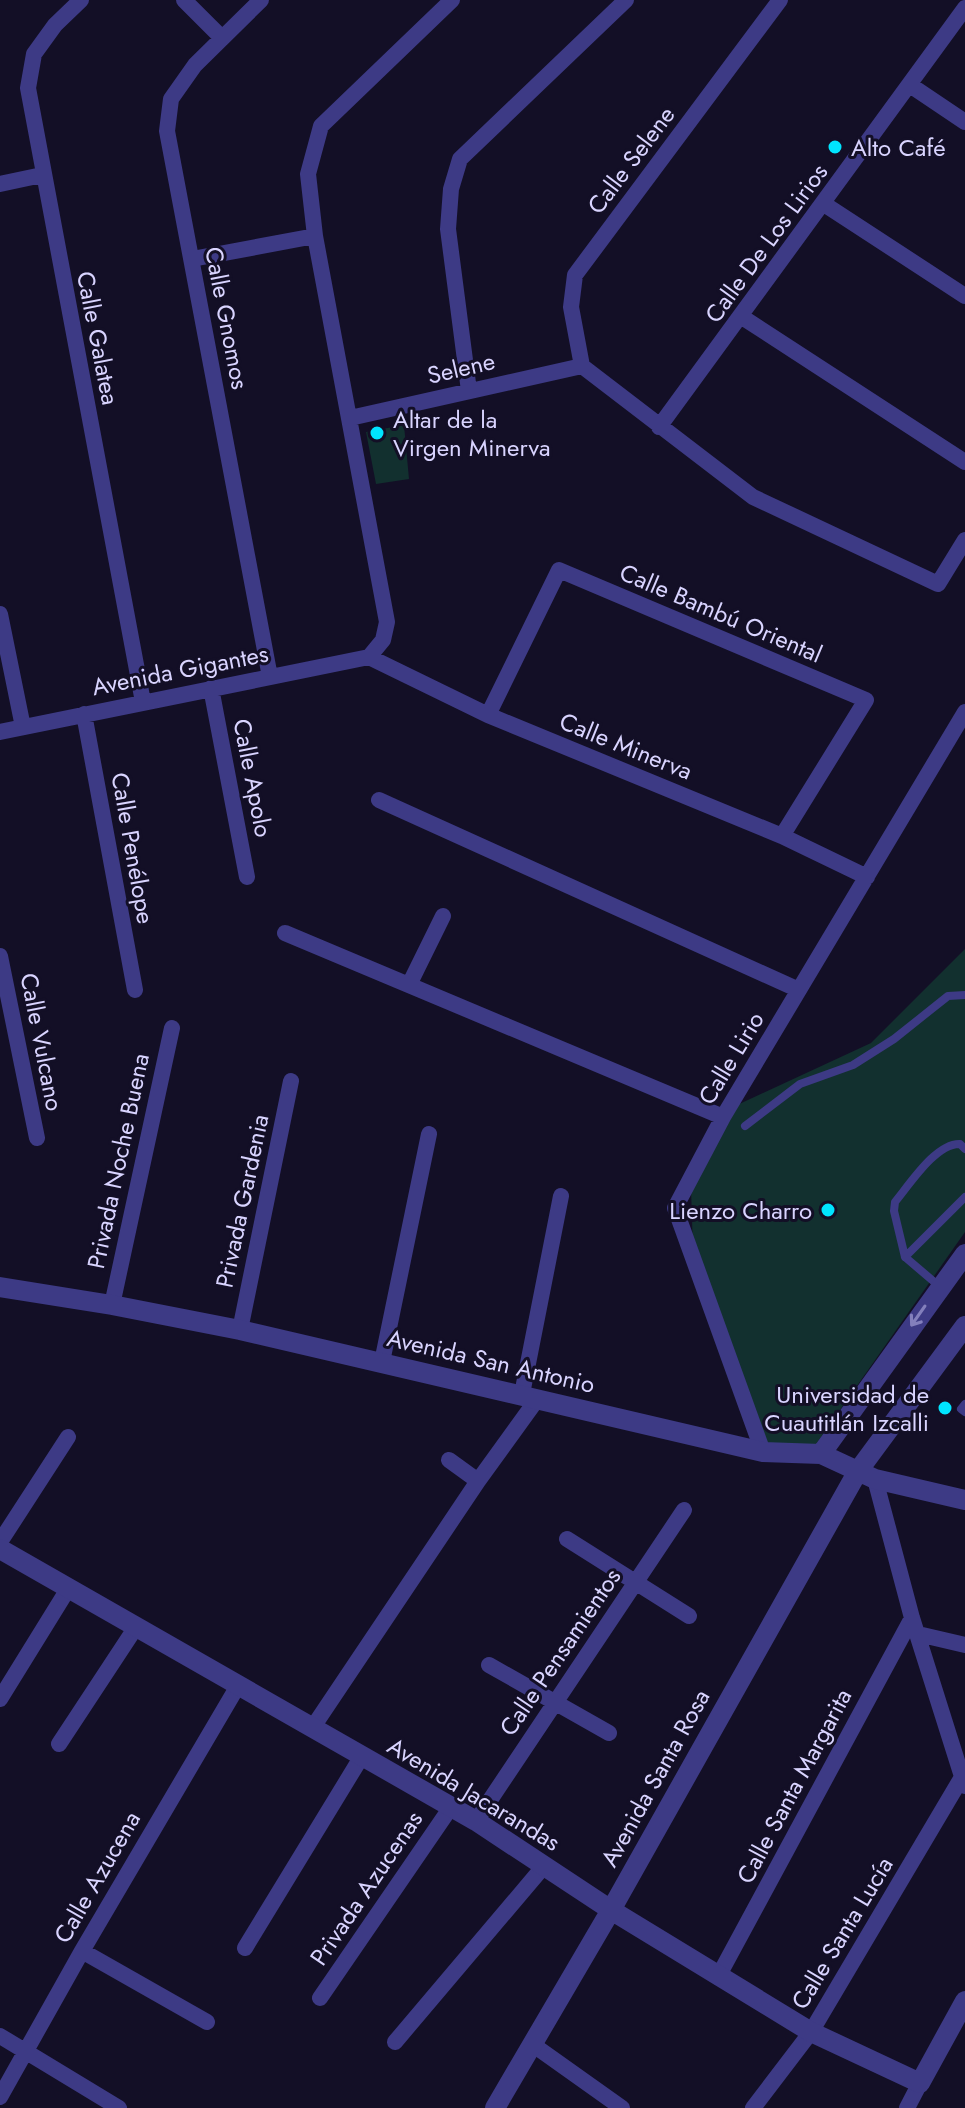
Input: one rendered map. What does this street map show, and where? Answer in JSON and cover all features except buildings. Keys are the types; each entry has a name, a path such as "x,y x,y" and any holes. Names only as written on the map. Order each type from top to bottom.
{"street":[{"name":"Calle Galatea","path":"81,0 55,25 34,54 28,88 143,702"},
{"path":"184,0 221,37"},
{"name":"Calle Gnomos","path":"261,0 195,65 171,99 167,131 270,677"},
{"path":"369,657 383,640 387,622 315,236 308,174 321,126 452,0"},
{"path":"469,391 448,229 451,189 460,159 626,0"},
{"name":"Calle Selene","path":"582,366 571,307 575,275 780,0"},
{"name":"Calle De Los Lirios","path":"659,427 965,8"},
{"path":"910,85 965,122"},
{"path":"0,184 42,175"},
{"path":"824,204 965,296"},
{"path":"192,259 315,236"},
{"path":"742,317 965,462"},
{"path":"582,366 753,497 938,584 965,540"},
{"name":"Selene","path":"350,418 582,366"},
{"name":"Calle Bambú Oriental","path":"488,715 559,570 866,700 782,836"},
{"path":"0,614 23,727"},
{"name":"Avenida Gigantes","path":"0,732 369,657"},
{"name":"Calle Minerva","path":"369,657 488,715 782,836 867,877"},
{"name":"Calle Apolo","path":"211,688 247,877"},
{"name":"Calle Lirio","path":"763,1452 675,1208 723,1117 965,712"},
{"name":"Calle Penélope","path":"84,714 135,990"},
{"path":"379,800 799,990"},
{"path":"409,985 443,916"},
{"path":"285,933 723,1117"},
{"name":"Calle Vulcano","path":"0,956 37,1138"},
{"name":"Privada Noche Buena","path":"112,1305 172,1028"},
{"name":"Privada Gardenia","path":"240,1330 291,1081"},
{"path":"382,1362 429,1134"},
{"path":"313,1727 478,1481 530,1396 561,1196"},
{"path":"821,1454 965,1254"},
{"name":"Avenida San Antonio","path":"0,1287 240,1330 763,1452 821,1454 867,1475 965,1500"},
{"name":"Avenida Santa Rosa","path":"495,2108 867,1475 965,1326"},
{"path":"0,1542 68,1437"},
{"path":"449,1460 478,1481"},
{"path":"867,1475 964,1782"},
{"name":"Calle Pensamientos","path":"476,1821 684,1510"},
{"path":"567,1539 689,1616"},
{"name":"Avenida Jacarandas","path":"0,1549 476,1821 611,1910 811,2032 920,2083"},
{"path":"0,1699 68,1589"},
{"path":"915,1626 965,1645"},
{"name":"Calle Santa Margarita","path":"718,1977 915,1626"},
{"path":"59,1744 136,1627"},
{"path":"489,1665 609,1733"},
{"name":"Calle Azucena","path":"0,2097 239,1684"},
{"path":"245,1948 362,1756"},
{"name":"Calle Santa Lucía","path":"753,2108 811,2032 964,1782"},
{"name":"Privada Azucenas","path":"320,1998 451,1807"},
{"path":"395,2042 544,1866"},
{"path":"82,1951 207,2022"},
{"path":"907,2108 965,2001"},
{"path":"0,2036 119,2108"},
{"path":"532,2044 622,2108"}],"lane":[{"path":"745,1126 800,1084 853,1065 894,1039 948,996 965,995"},
{"path":"939,1287 905,1257 894,1211 895,1202 938,1151 950,1143 960,1144 965,1149"},
{"path":"905,1257 965,1197"},
{"path":"965,1404 961,1409 965,1412"}],"green space":[{"path":"404,425 409,479 376,484 366,432"},
{"name":"Lienzo Charro","path":"965,949 965,1232 814,1447 763,1443 693,1251 691,1188 735,1106 871,1043"}],"place":[{"name":"Alto Café","path":"835,147"},
{"name":"Altar de la Virgen Minerva","path":"377,433"},
{"name":"Lienzo Charro","path":"828,1210"},
{"name":"Universidad de Cuautitlán Izcalli","path":"945,1408"}]}
